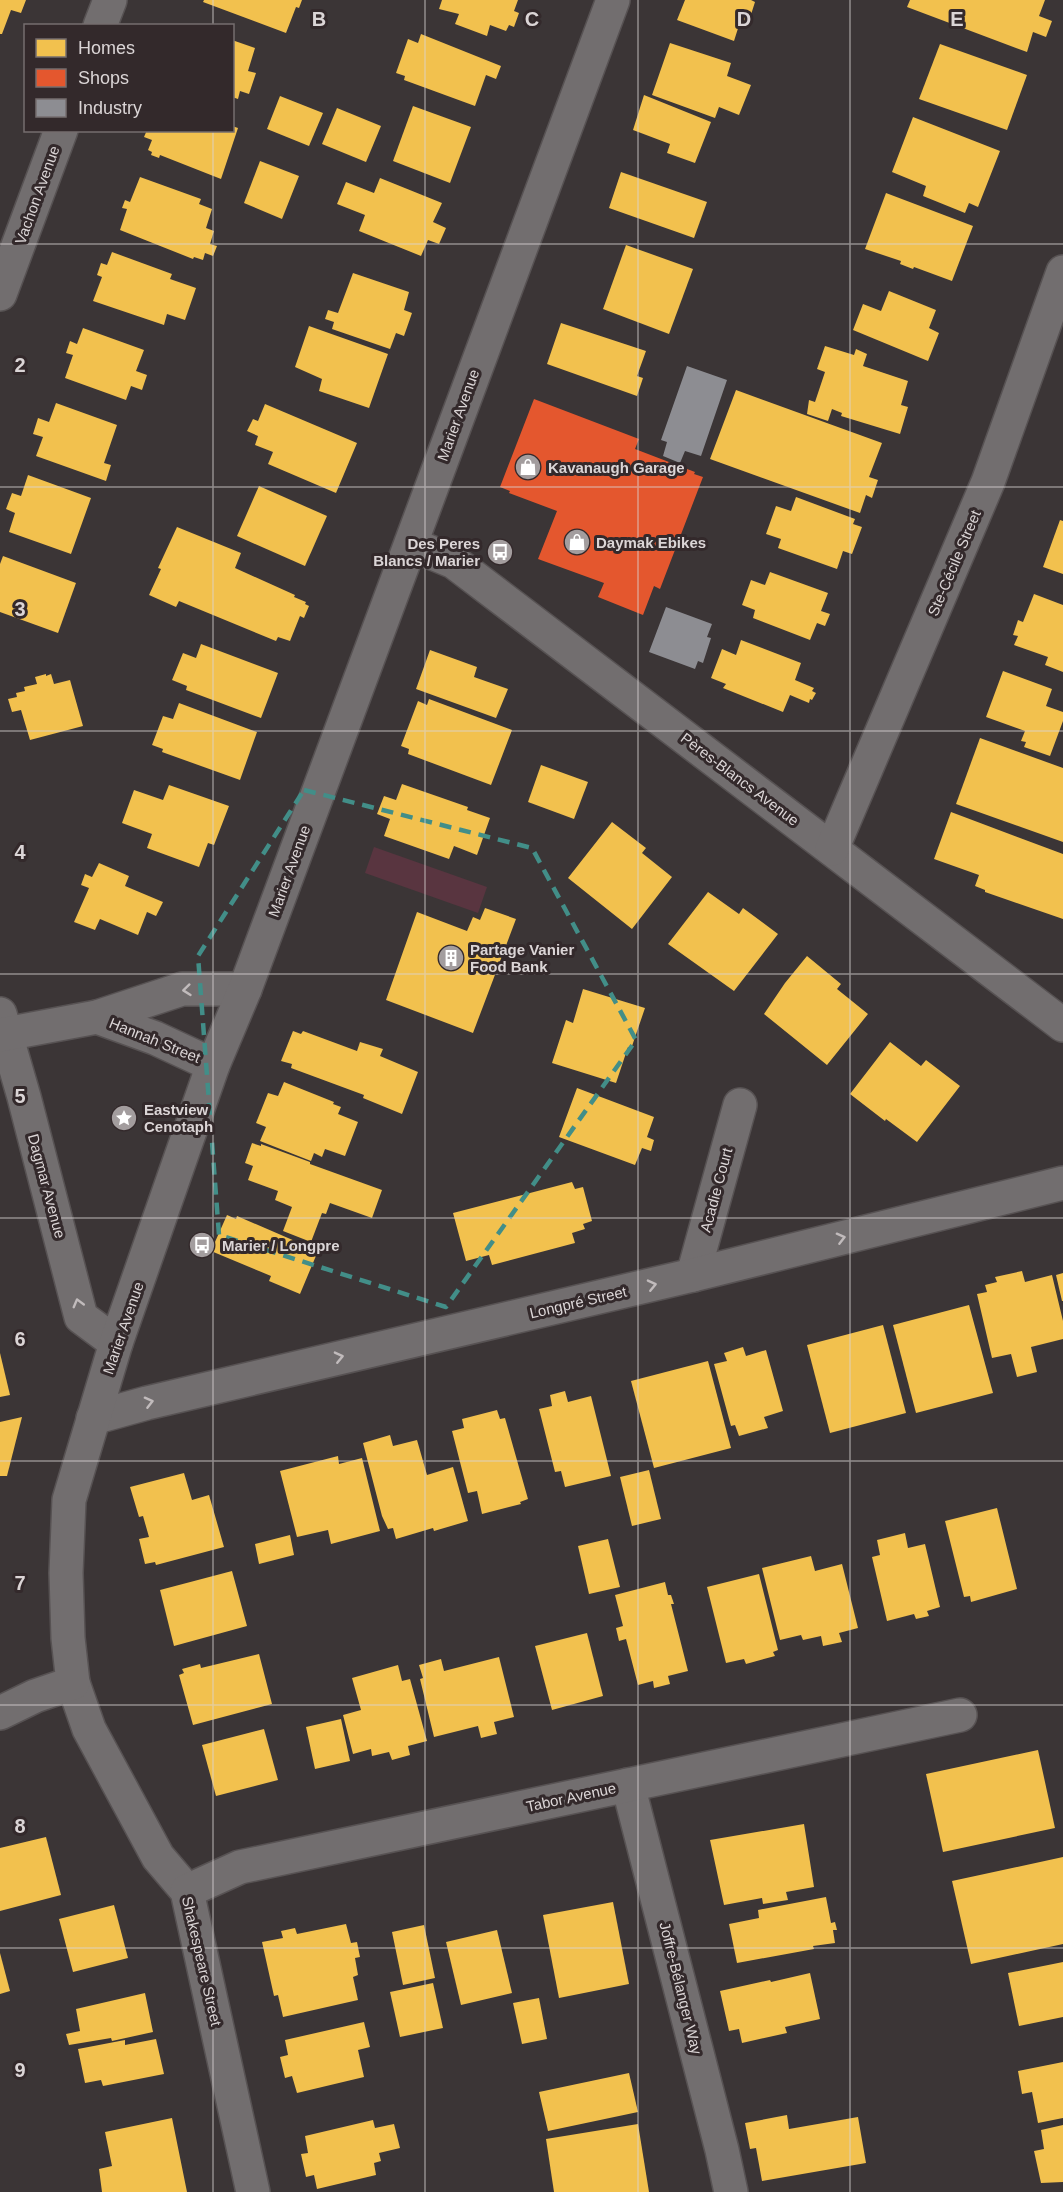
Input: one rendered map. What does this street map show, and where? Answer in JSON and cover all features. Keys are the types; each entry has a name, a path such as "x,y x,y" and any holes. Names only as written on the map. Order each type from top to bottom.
{"street":[{"path":"101,24 110,0"},
{"name":"Marier Avenue","path":"73,1683 68,1638 66,1573 69,1500 116,1343 213,1065 245,989 613,0"},
{"name":"Vachon Avenue","path":"0,294 60,132"},
{"name":"Ste-Cécile Street","path":"832,849 988,482 1063,272"},
{"name":"Pères-Blancs Avenue","path":"411,544 454,562 1063,1025"},
{"name":"Hannah Street","path":"2,1027 97,1017 182,989 245,989"},
{"name":"Hannah Street","path":"97,1017 155,1038 213,1065"},
{"name":"Dagmar Avenue","path":"2,1027 24,1097 81,1317 116,1343"},
{"name":"Acadie Court","path":"693,1275 740,1105"},
{"name":"Longpré Street","path":"93,1418 147,1402 693,1275 1063,1183"},
{"path":"0,1713 35,1696 73,1683"},
{"name":"Shakespeare Street","path":"73,1683 89,1729 158,1857 187,1892 253,2192"},
{"name":"Tabor Avenue","path":"187,1892 240,1867 960,1715"},
{"name":"Joffre-Bélanger Way","path":"628,1785 731,2192"}],"highlighted area":[{"path":"304,790 532,848 636,1040 446,1307 219,1235 198,956"}],"shaded area":[{"path":"374,847 487,887 478,913 365,873"}],"building: Homes":[{"path":"0,0 26,0 21,13 11,10 2,34 0,34"},
{"path":"204,0 302,0 299,8 296,7 286,33 203,2"},
{"path":"442,0 518,0 514,11 519,13 514,27 509,25 506,31 490,25 487,36 455,24 459,14 439,9"},
{"path":"685,0 751,0 755,2 748,24 740,22 734,41 677,20"},
{"path":"910,0 1045,0 1039,16 1052,21 1046,37 1033,32 1027,52 907,7"},
{"path":"421,34 501,66 496,79 486,75 475,106 404,80 405,76 396,73 408,39 418,43"},
{"path":"234,41 255,48 248,71 256,73 249,94 240,91 238,99 234,98"},
{"path":"670,43 731,63 727,76 751,85 739,115 719,107 715,118 652,95"},
{"path":"940,44 1027,75 1007,130 919,99"},
{"path":"644,95 711,122 695,163 667,153 670,144 633,130"},
{"path":"280,96 323,113 309,146 267,129"},
{"path":"413,106 471,127 450,183 393,161"},
{"path":"337,108 381,126 366,162 322,144"},
{"path":"913,117 1000,151 978,207 969,203 965,213 923,196 926,186 892,172"},
{"path":"234,127 238,128 221,179 160,155 159,158 151,155 152,152 148,150 152,140 144,137 146,132 234,132"},
{"path":"260,161 299,176 282,219 244,203"},
{"path":"621,172 707,202 694,238 609,208"},
{"path":"140,177 201,199 199,204 212,209 206,228 214,231 210,244 217,246 213,256 205,253 203,260 194,257 193,259 120,230 127,209 122,208 125,200 130,202"},
{"path":"380,178 442,203 433,222 446,228 439,244 428,240 421,256 359,231 365,215 337,204 346,182 374,193"},
{"path":"886,193 973,226 952,281 914,267 913,269 900,264 901,261 865,249"},
{"path":"626,245 693,269 669,334 603,309"},
{"path":"112,252 172,274 170,279 196,288 185,320 167,314 164,325 93,301 102,277 97,275 101,263 107,265"},
{"path":"353,273 409,292 404,310 412,313 404,336 396,333 390,349 332,329 334,322 325,319 328,310 338,313"},
{"path":"889,291 936,310 929,328 939,333 928,361 853,330 863,304 881,311"},
{"path":"561,323 646,351 637,376 643,378 637,396 547,364"},
{"path":"309,326 388,354 369,408 319,391 322,379 295,367"},
{"path":"83,328 144,350 136,371 147,375 142,390 131,386 126,400 65,378 73,355 66,353 70,341 77,344"},
{"path":"825,346 854,355 856,349 867,354 863,366 908,381 901,405 908,407 900,434 841,416 842,413 832,409 828,421 807,414 809,400 815,402 825,372 817,369"},
{"path":"736,390 882,443 869,477 878,480 872,498 866,495 860,513 710,459"},
{"path":"56,403 117,425 104,463 111,465 106,481 36,456 43,437 33,434 38,418 49,422"},
{"path":"265,404 357,443 336,493 268,464 273,452 255,445 258,436 247,431 253,419 258,421"},
{"path":"28,475 91,498 71,554 9,532 15,513 6,509 12,493 21,496"},
{"path":"259,486 327,516 305,566 237,536"},
{"path":"796,497 855,519 853,524 862,527 852,554 843,551 837,569 778,548 781,539 766,534 776,506 791,511"},
{"path":"1060,520 1063,521 1063,574 1043,567"},
{"path":"177,527 241,553 235,568 306,602 305,604 309,606 304,618 300,616 290,641 278,637 276,641 179,601 176,607 149,595 161,569 158,568"},
{"path":"3,556 76,583 58,633 0,612 0,564"},
{"path":"770,572 828,593 821,611 830,614 825,626 817,623 810,640 753,618 755,610 742,605 751,580 765,585"},
{"path":"1034,594 1063,605 1063,672 1045,665 1048,657 1014,645 1018,636 1013,635 1018,620 1023,622"},
{"path":"741,640 801,663 795,680 814,688 812,691 816,693 812,700 810,699 809,703 790,695 783,712 723,688 726,684 711,678 722,649 736,655"},
{"path":"201,644 278,673 261,718 186,690 187,686 172,680 183,653 196,658"},
{"path":"430,650 477,667 474,677 508,689 496,718 416,689"},
{"path":"1003,671 1052,689 1046,706 1063,712 1063,721 1050,756 1024,747 1026,742 1021,741 1025,731 986,717"},
{"path":"46,674 46,676 51,674 54,684 70,680 83,726 30,740 21,710 12,712 8,699 17,697 16,693 25,691 24,687 37,684 35,677"},
{"path":"429,699 512,730 491,785 408,754 409,749 401,746 418,701 427,705"},
{"path":"179,703 257,732 240,780 162,752 163,749 152,745 163,716 173,719"},
{"path":"980,738 1063,768 1063,842 956,804"},
{"path":"541,765 588,782 574,819 528,802"},
{"path":"402,784 468,807 467,810 490,818 477,855 454,846 449,859 384,836 390,819 377,814 384,796 396,800"},
{"path":"169,785 229,806 214,845 208,843 199,867 147,848 152,834 122,823 134,790 163,800"},
{"path":"951,812 1063,854 1063,919 985,892 975,886 979,875 934,859"},
{"path":"612,822 646,848 642,853 672,877 632,929 568,878"},
{"path":"99,863 129,876 125,886 163,902 156,916 147,912 138,935 100,919 95,930 74,922 89,888 81,885 85,874 92,877"},
{"path":"708,892 739,914 743,908 778,934 734,991 668,944"},
{"name":"Partage Vanier Food Bank","path":"485,908 516,919 473,1033 386,1000 417,912 467,931 473,917 480,920"},
{"path":"807,956 841,984 837,989 868,1014 827,1065 764,1014"},
{"path":"583,989 645,1008 616,1083 552,1063 566,1020 573,1023"},
{"path":"293,1031 301,1034 303,1031 357,1051 360,1042 383,1049 380,1056 418,1072 402,1114 363,1098 364,1095 291,1068 292,1064 281,1061"},
{"path":"890,1042 921,1066 926,1060 960,1086 917,1142 850,1094"},
{"path":"284,1082 334,1102 333,1104 341,1107 338,1114 358,1122 345,1156 325,1149 322,1157 314,1153 311,1161 260,1141 266,1127 256,1123 268,1093 278,1096"},
{"path":"577,1088 654,1117 647,1137 654,1140 651,1151 642,1148 635,1165 559,1137"},
{"path":"252,1143 261,1146 261,1144 382,1190 372,1218 330,1203 326,1214 322,1213 311,1242 283,1231 292,1207 275,1200 278,1191 248,1180 253,1166 245,1163"},
{"path":"572,1182 575,1189 583,1187 592,1221 583,1224 585,1229 572,1233 575,1243 492,1265 489,1255 466,1261 453,1213"},
{"path":"227,1215 236,1219 237,1216 318,1251 300,1294 269,1281 271,1276 211,1251"},
{"path":"1022,1271 1025,1282 1052,1275 1063,1321 1063,1339 1031,1347 1037,1372 1017,1377 1011,1354 992,1358 977,1294 987,1292 985,1285 997,1282 995,1277"},
{"path":"1063,1273 1063,1301 1062,1301 1056,1275"},
{"path":"969,1305 993,1393 916,1413 893,1325"},
{"path":"883,1325 906,1413 830,1433 807,1345"},
{"path":"743,1347 746,1356 766,1350 783,1411 764,1417 768,1428 739,1436 735,1425 731,1426 714,1364 727,1361 724,1353"},
{"path":"0,1353 10,1395 0,1397"},
{"path":"708,1361 731,1448 654,1468 631,1381"},
{"path":"565,1391 568,1402 591,1396 611,1476 565,1487 561,1471 555,1472 539,1409 552,1406 550,1395"},
{"path":"497,1410 500,1419 505,1418 528,1499 520,1502 521,1504 482,1514 477,1491 468,1493 452,1431 464,1428 462,1419"},
{"path":"22,1417 7,1476 0,1476 0,1422"},
{"path":"390,1435 393,1446 417,1440 427,1475 453,1467 468,1521 396,1539 393,1528 388,1529 382,1516 363,1443"},
{"path":"338,1456 339,1464 362,1458 380,1531 331,1544 328,1530 297,1537 280,1471"},
{"path":"649,1470 661,1519 632,1526 620,1477"},
{"path":"184,1473 192,1500 209,1495 224,1547 156,1565 155,1562 145,1564 139,1539 149,1537 143,1516 139,1517 130,1487"},
{"path":"997,1508 1017,1589 971,1602 970,1596 964,1597 945,1521"},
{"path":"905,1533 908,1548 925,1544 940,1607 927,1611 929,1616 916,1619 914,1614 887,1621 872,1557 880,1555 877,1540"},
{"path":"290,1535 294,1555 259,1564 255,1544"},
{"path":"608,1539 620,1587 589,1594 578,1546"},
{"path":"811,1556 815,1571 842,1564 858,1628 839,1633 842,1642 823,1646 821,1636 803,1640 801,1635 780,1640 762,1568"},
{"path":"232,1571 247,1626 174,1646 160,1590"},
{"path":"759,1574 778,1650 773,1652 775,1656 746,1664 744,1659 726,1663 707,1587"},
{"path":"665,1582 668,1595 671,1595 674,1604 671,1604 688,1671 668,1676 670,1684 654,1688 653,1681 638,1685 626,1639 619,1641 616,1628 623,1626 615,1595"},
{"path":"587,1633 603,1696 552,1710 535,1646"},
{"path":"259,1654 272,1704 193,1725 179,1675 184,1673 182,1669 200,1664 201,1668"},
{"path":"499,1657 514,1717 494,1722 497,1734 481,1738 478,1726 434,1737 420,1679 423,1678 419,1665 441,1659 444,1671"},
{"path":"398,1665 402,1681 410,1679 427,1741 408,1746 410,1755 392,1760 389,1752 372,1756 371,1749 353,1754 343,1715 361,1710 352,1678"},
{"path":"341,1719 350,1761 315,1769 306,1727"},
{"path":"264,1729 278,1780 216,1796 202,1745"},
{"path":"1038,1750 1055,1828 943,1852 926,1774"},
{"path":"804,1824 814,1887 786,1892 788,1900 763,1904 762,1898 724,1905 710,1840"},
{"path":"46,1837 61,1895 0,1911 0,1848"},
{"path":"1063,1857 1063,1944 971,1964 952,1881"},
{"path":"826,1897 831,1923 835,1922 837,1930 833,1930 835,1943 737,1963 729,1924 759,1918 758,1910"},
{"path":"613,1902 629,1984 559,1998 543,1915"},
{"path":"114,1905 128,1958 73,1972 59,1919"},
{"path":"346,1924 351,1943 357,1942 360,1957 355,1958 358,1975 353,1977 358,2000 283,2017 278,1995 274,1996 262,1942 283,1938 281,1931 295,1928 297,1934"},
{"path":"424,1925 435,1978 403,1985 392,1932"},
{"path":"497,1930 512,1993 461,2005 446,1942"},
{"path":"0,1953 10,1991 0,1994"},
{"path":"1063,1962 1063,2017 1019,2026 1008,1973"},
{"path":"810,1973 820,2019 785,2027 787,2033 742,2043 739,2029 729,2031 720,1991"},
{"path":"433,1983 443,2028 400,2037 390,1992"},
{"path":"145,1993 153,2032 112,2041 111,2038 69,2045 66,2034 80,2031 76,2009"},
{"path":"539,1998 547,2039 522,2044 513,2003"},
{"path":"364,2022 370,2047 358,2050 364,2077 297,2093 292,2076 285,2078 280,2057 288,2055 285,2040"},
{"path":"156,2039 164,2074 103,2086 101,2080 85,2083 78,2049 125,2040 125,2045"},
{"path":"1063,2062 1063,2118 1038,2123 1032,2092 1022,2094 1018,2071"},
{"path":"629,2073 638,2112 548,2131 539,2092"},
{"path":"787,2115 789,2129 858,2117 866,2163 762,2181 756,2148 750,2149 745,2123"},
{"path":"172,2118 187,2192 102,2192 99,2169 112,2166 105,2132"},
{"path":"373,2120 375,2128 394,2124 400,2148 379,2153 381,2161 374,2163 376,2175 317,2189 314,2175 306,2177 301,2154 308,2153 305,2136"},
{"path":"638,2124 649,2192 554,2192 546,2139"},
{"path":"1063,2125 1063,2182 1041,2183 1034,2151 1044,2149 1041,2130"}],"building: Shops":[{"path":"534,399 639,439 635,449 703,477 660,589 654,586 643,615 598,597 604,583 538,559 557,511 509,493 510,491 500,487"}],"building: Industry":[{"path":"687,366 727,380 701,456 685,451 680,463 663,456 667,442 661,440"},
{"path":"666,607 712,624 707,637 711,638 703,663 698,661 695,669 649,652"}],"place":[{"name":"Kavanaugh Garage","path":"528,467"},
{"name":"Daymak Ebikes","path":"577,542"},
{"name":"Des Peres Blancs / Marier","path":"500,552"},
{"name":"Partage Vanier Food Bank","path":"451,958"},
{"name":"Eastview Cenotaph","path":"124,1118"},
{"name":"Marier / Longpre","path":"202,1245"}]}
